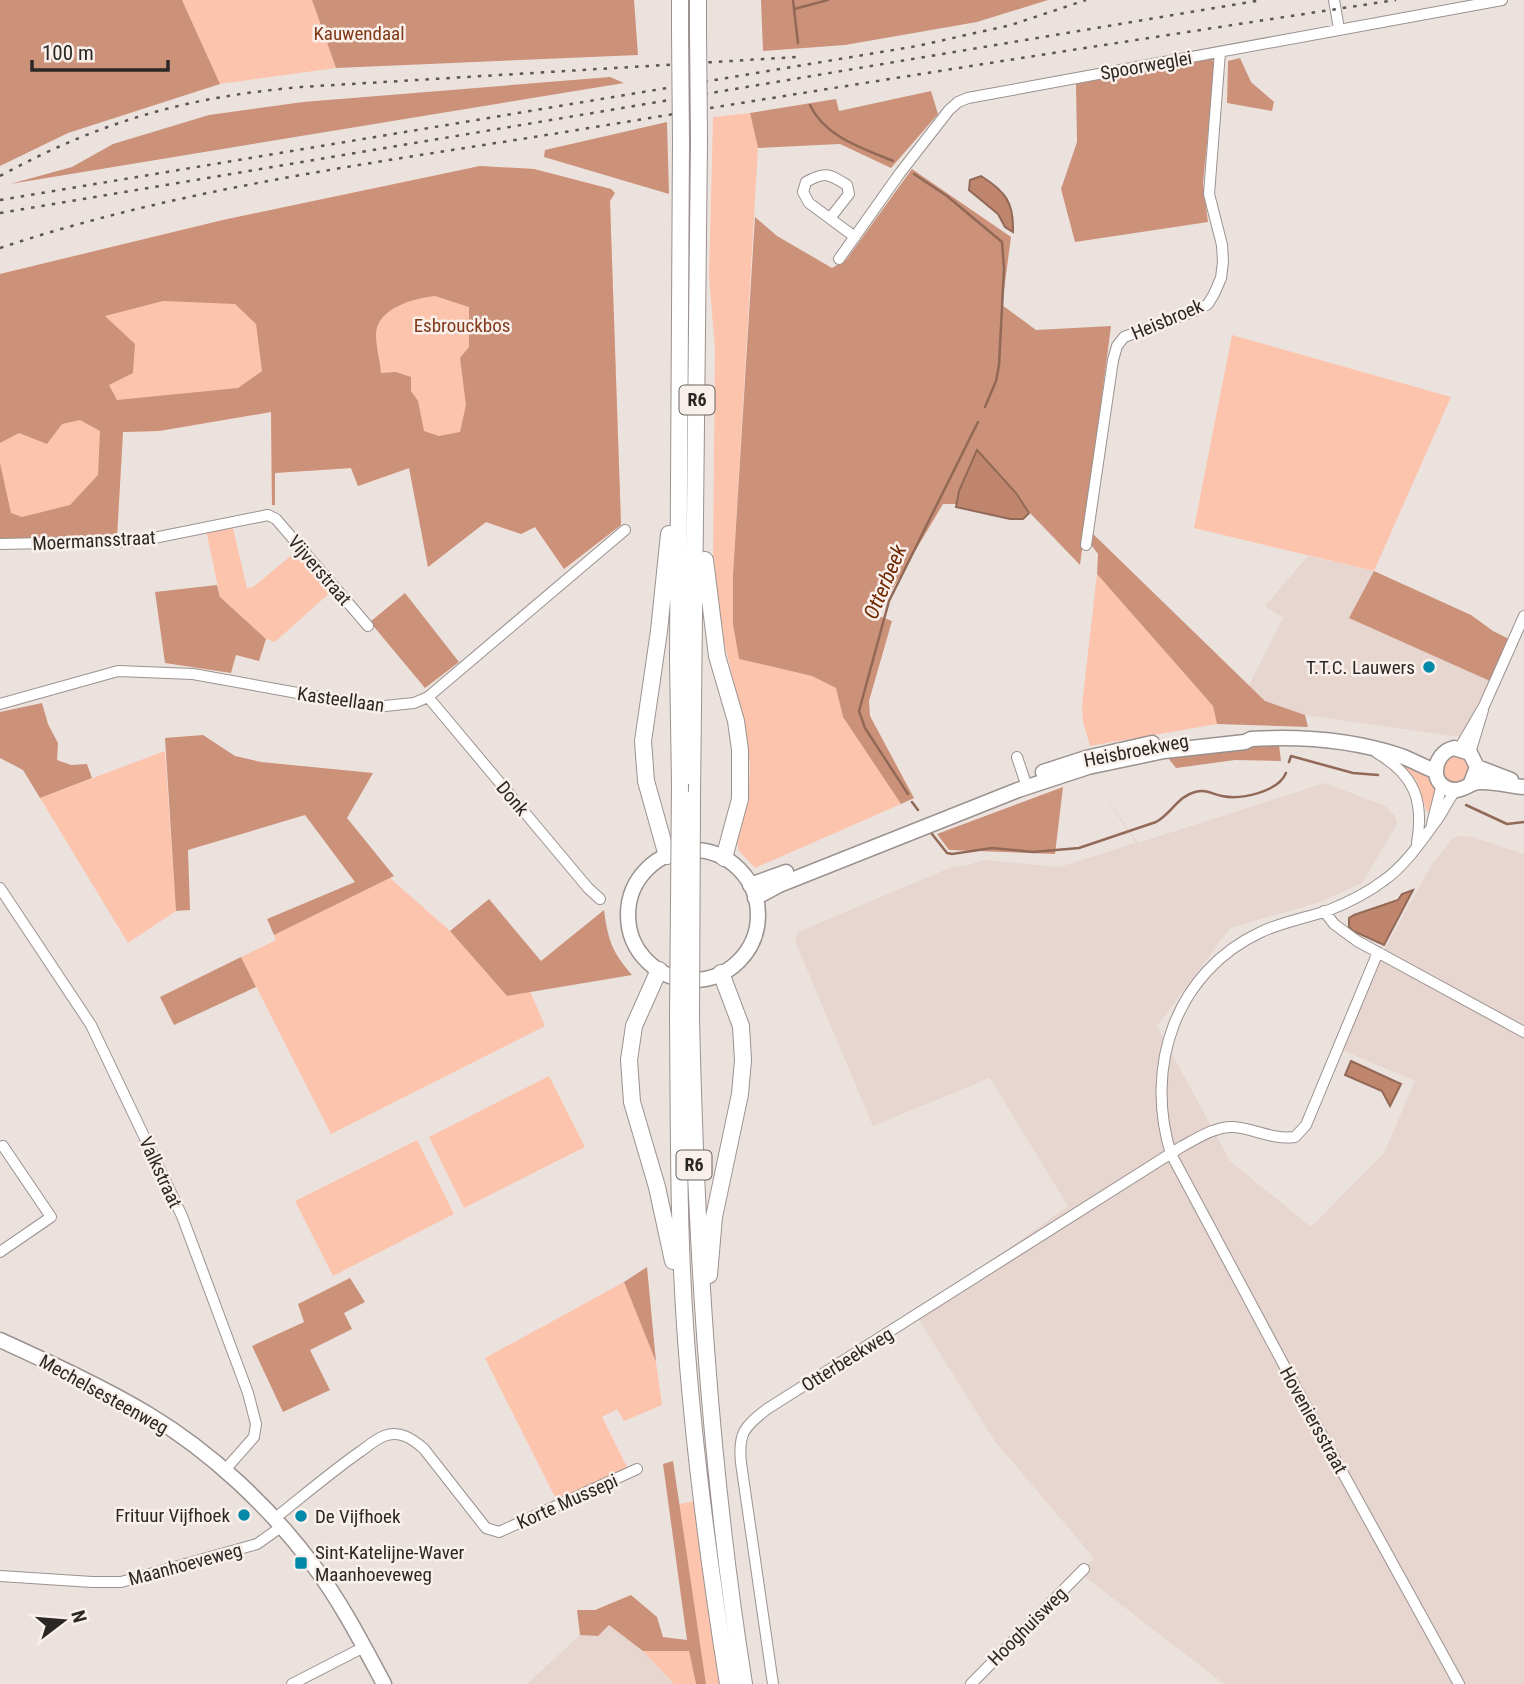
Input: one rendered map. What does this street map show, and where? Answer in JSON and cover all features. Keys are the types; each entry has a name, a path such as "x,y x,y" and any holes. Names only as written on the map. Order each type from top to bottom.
{"highway":[{"name":"R6","path":"680,0 678,502 685,1017 704,1312 722,1519 744,1684"},
{"name":"R6","path":"698,0 692,799 679,1179 683,1297 702,1500 728,1684"},
{"path":"667,856 646,780 643,741 659,631 670,523 678,502"},
{"path":"696,520 704,553 717,656 736,721 740,750 740,799 724,858"},
{"path":"659,970 634,1026 629,1060 632,1102 668,1231 676,1281 683,1297"},
{"path":"704,1312 714,1217 740,1094 743,1060 741,1026 721,973"}],"main road":[{"name":"Heisbroekweg","path":"753,891 779,885 840,856 1026,783 1164,751 1245,742 1251,739 1318,739 1402,756 1438,771 1456,790"},
{"name":"Heisbroekweg","path":"1438,771 1450,749 1464,751"},
{"path":"1464,751 1477,767 1524,787"},
{"path":"1471,783 1477,767"},
{"path":"1456,790 1471,783 1482,782 1524,787"},
{"path":"691,850 713,853 724,858 743,874 753,891 757,922 750,946 738,961 721,973 706,978 678,978 659,970 642,955 629,928 630,901 638,880 667,856 691,850"},
{"name":"Mechelsesteenweg","path":"0,1340 148,1414 224,1471 278,1523 320,1574 384,1684"}],"street":[{"path":"1334,0 1339,29"},
{"name":"Spoorweglei","path":"839,259 900,173 958,102 994,93 1502,0"},
{"name":"Heisbroek","path":"1086,545 1117,346 1124,337 1197,310 1208,303 1220,278 1222,244 1209,194 1220,52"},
{"path":"831,217 849,194 847,185 830,174 817,176 806,182 803,192 809,203 855,237"},
{"name":"Moermansstraat","path":"0,544 139,541 264,515 271,516"},
{"name":"Vijverstraat","path":"271,516 368,625"},
{"name":"Kasteellaan","path":"0,704 118,671 193,674 375,707 403,705 428,697 625,530"},
{"path":"1464,751 1524,616"},
{"name":"Donk","path":"428,697 600,899"},
{"path":"1367,747 1402,772 1415,791 1420,814 1416,847"},
{"path":"1017,757 1026,783"},
{"name":"Hoveniersstraat","path":"1431,826 1438,771"},
{"name":"Hoveniersstraat","path":"1456,790 1402,865 1386,879 1353,900 1258,933 1219,960 1193,990 1174,1026 1161,1073 1162,1118 1171,1154 1459,1684"},
{"name":"Valkstraat","path":"0,888 91,1025 182,1216 248,1393 256,1424 254,1437 224,1471"},
{"path":"1325,911 1345,933 1524,1032"},
{"path":"1171,1154 1210,1132 1232,1127 1281,1139 1295,1137 1306,1125 1378,952"},
{"path":"0,1252 51,1217 3,1146"},
{"name":"Otterbeekweg","path":"773,1684 739,1444 742,1432 748,1424 766,1409 1171,1154"},
{"name":"Korte Mussepi","path":"278,1523 347,1461 384,1436 403,1435 412,1438 492,1532 499,1532 637,1469"},
{"name":"Maanhoeveweg","path":"0,1576 121,1582 257,1544 278,1523"},
{"name":"Hooghuisweg","path":"971,1684 1084,1569"},
{"path":"292,1684 364,1647"}],"shaded area":[{"path":"981,176 1002,192 1010,205 1013,232 1005,227 998,214 969,190 970,180"},
{"path":"977,450 1016,493 1029,513 1023,519 1010,519 956,507 959,491"},
{"path":"1308,556 1374,571 1350,618 1490,681 1460,737 1305,715 1265,701 1249,685 1283,618 1265,606"},
{"path":"1092,777 1138,843 1325,783 1385,806 1395,816 1397,824 1362,883 1320,902 1230,928 1157,1026 1230,1161 1311,1227 1384,1153 1415,1081 1342,1050 1385,948 1432,864 1452,839 1458,836 1473,837 1524,854 1524,1684 1224,1684 1080,1573 1094,1558 994,1440 916,1315 1068,1206 990,1078 873,1126 795,941 798,932 952,867 984,860 1059,867 1136,843"},
{"path":"1413,890 1384,945 1349,927 1349,918 1354,915 1398,900 1402,894"},
{"path":"1351,1061 1401,1084 1390,1106 1382,1091 1345,1075"},
{"path":"609,1624 643,1651 674,1684 527,1684 580,1635 598,1636"}],"green space":[{"path":"0,0 182,0 220,84 68,133 0,166"},
{"path":"182,0 312,0 336,68 220,84"},
{"name":"Kauwendaal","path":"312,0 634,0 638,55 336,68"},
{"path":"761,0 1048,0 977,22 845,45 763,51"},
{"path":"1209,57 1215,63 1203,183 1208,222 1075,242 1061,189 1077,142 1076,84"},
{"path":"1240,58 1251,82 1274,102 1272,111 1227,103 1228,61"},
{"path":"610,77 624,83 10,184 72,167 113,144 209,115 303,102"},
{"path":"931,91 938,114 891,168 840,144 758,148 750,113 836,99 839,111"},
{"path":"750,113 758,148 733,575 739,659 812,676 836,688 843,717 901,804 755,868 739,851 737,843 748,800 750,766 745,729 721,629 713,554 715,348 709,277 713,117"},
{"path":"667,122 669,194 544,157 545,150"},
{"name":"Esbrouckbos","path":"480,166 534,169 611,189 615,193 610,201 621,525 564,569 535,527 521,534 485,522 428,567 410,468 358,486 351,468 275,473 275,505 272,505 271,412 159,431 123,432 117,537 0,540 0,274 223,220"},
{"name":"Esbrouckbos","path":"480,166 534,169 611,189 615,193 610,201 621,525 564,569 535,527 521,534 486,522 428,567 409,468 358,486 351,468 275,473 275,505 272,505 271,412 159,431 123,432 117,537 0,540 0,463 11,513 22,517 70,505 98,475 100,431 80,420 62,424 47,444 19,433 0,443 0,274 223,220","holes":["435,296 469,307 469,347 460,358 466,405 460,432 439,436 424,431 418,401 411,391 411,377 396,372 381,373 376,335 382,318 389,311 417,299","163,301 235,304 256,324 262,371 238,388 117,400 109,385 133,373 135,344 105,316"]},
{"path":"912,169 1011,237 1002,305 1036,330 1111,326 1080,565 982,463 959,504 943,504 877,615 892,621 869,701 870,716 914,798 901,804 843,717 836,688 812,676 739,659 733,624 733,575 755,217 777,236 832,268 846,260"},
{"path":"1232,335 1451,397 1374,571 1194,528"},
{"path":"232,524 247,588 253,587 299,549 333,590 275,642 266,639 220,597 206,530"},
{"path":"1090,531 1265,701 1305,715 1308,727 1217,724 1213,706 1097,574 1098,554 1089,542"},
{"path":"1374,571 1471,615 1509,639 1490,681 1349,618"},
{"path":"1097,574 1213,706 1217,724 1090,746 1083,722 1082,705"},
{"path":"217,585 220,597 266,639 259,661 236,655 231,673 165,663 155,592"},
{"path":"405,593 459,662 425,688 370,622"},
{"path":"42,703 48,724 58,743 57,760 71,765 87,764 92,778 40,798 23,770 0,758 0,712"},
{"path":"203,735 235,756 261,762 373,773 347,818 394,876 274,935 267,919 355,882 305,815 188,850 190,910 176,911 165,738"},
{"path":"1279,745 1281,761 1235,760 1176,768 1168,758 1238,749"},
{"path":"165,752 176,911 128,943 40,798"},
{"path":"1456,755 1466,759 1470,769 1466,779 1456,783 1446,779 1442,769 1446,759"},
{"path":"1399,762 1431,776 1435,789 1430,811 1427,812 1416,780"},
{"path":"1063,787 1055,854 949,850 937,834"},
{"path":"390,878 450,931 507,996 530,991 545,1026 331,1134 241,957 276,940 274,935"},
{"path":"489,899 541,961 604,910 612,945 632,975 507,996 450,931"},
{"path":"241,957 256,987 174,1025 160,997"},
{"path":"549,1076 585,1147 464,1208 429,1137"},
{"path":"417,1140 454,1214 333,1276 295,1201"},
{"path":"647,1267 656,1362 624,1282"},
{"path":"350,1278 365,1302 344,1313 352,1329 310,1350 330,1390 283,1412 252,1346 304,1322 298,1304"},
{"path":"624,1282 656,1362 662,1405 624,1421 617,1409 602,1417 628,1469 557,1501 485,1358"},
{"path":"673,1461 706,1684 696,1684 689,1651 643,1651 609,1625 598,1636 580,1635 577,1610 595,1610 631,1595 657,1617 663,1637 687,1640 663,1464"},
{"path":"695,1501 721,1684 706,1684 679,1504"},
{"path":"643,1651 689,1651 696,1684 674,1684"}],"waterway":[{"name":"Otterbeek","path":"793,0 798,43"},
{"path":"794,9 828,0"},
{"name":"Otterbeek","path":"810,105 825,125 835,133 857,146 893,161"},
{"name":"Otterbeek","path":"914,174 947,196 1002,242 1004,269 999,365 996,381 985,407"},
{"name":"Otterbeek","path":"908,794 865,728 859,711 889,601 978,422"},
{"name":"Otterbeek","path":"1289,762 1291,756 1353,773 1378,775"},
{"name":"Otterbeek","path":"932,834 947,853 952,854 992,848 1033,852 1079,848 1156,822 1189,794 1202,791 1239,797 1258,793 1275,785 1286,773"},
{"name":"Otterbeek","path":"912,802 918,810"},
{"name":"Otterbeek","path":"1466,805 1507,824 1524,822"}],"railway":[{"path":"0,200 917,46 1011,25 1086,0"},
{"path":"0,213 1262,0"},
{"path":"0,248 139,209 351,166 1396,0"},
{"path":"0,176 74,140 110,126 182,105 259,91 797,57"}],"place":[{"name":"T.T.C. Lauwers","path":"1429,667"},
{"name":"Frituur Vijfhoek","path":"244,1515"},
{"name":"De Vijfhoek","path":"301,1516"},
{"name":"Sint-Katelijne-Waver Maanhoeveweg","path":"301,1563"}]}
